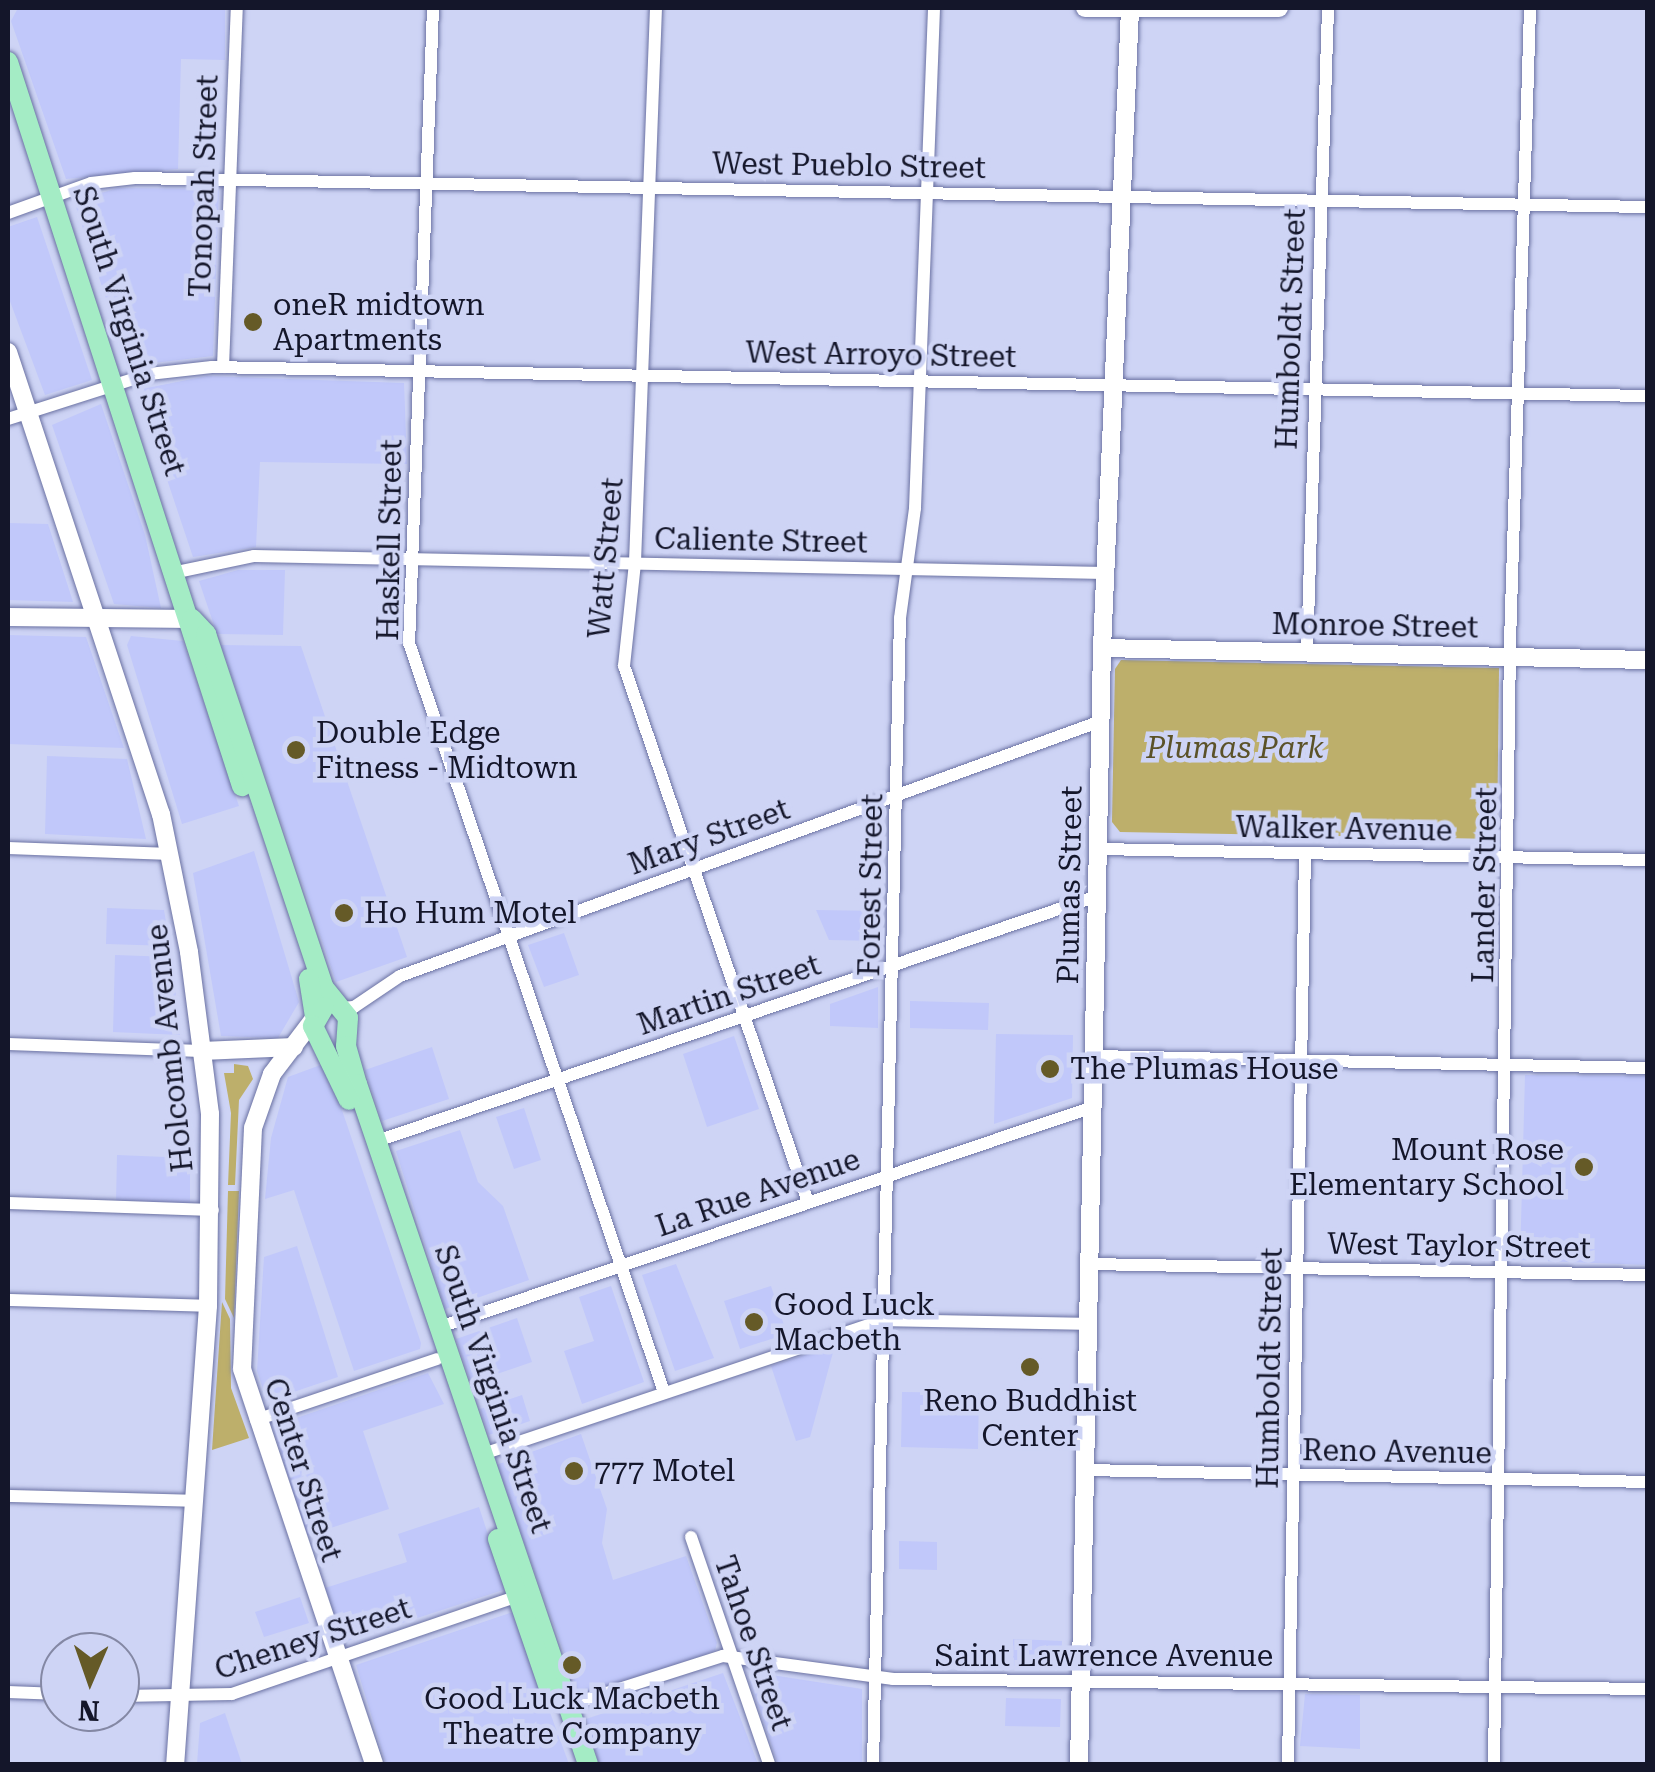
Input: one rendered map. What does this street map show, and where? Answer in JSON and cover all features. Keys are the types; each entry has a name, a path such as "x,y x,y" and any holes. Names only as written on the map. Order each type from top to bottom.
{"main road":[{"name":"South Virginia Street","path":"8,62 177,572 192,620 191,638 313,990 316,1024 341,1078 437,1359 474,1449 543,1651 569,1706 588,1764"},
{"name":"South Virginia Street","path":"192,620 206,634 337,1008 348,1018 346,1032 376,1140 440,1327 516,1597 526,1600 576,1764"},
{"path":"337,1008 316,1024 335,1041 346,1032"}],"street":[{"name":"Tonopah Street","path":"222,366 237,8"},
{"name":"Haskell Street","path":"433,8 409,643 664,1392"},
{"name":"Watt Street","path":"656,8 636,563 624,666 808,1202"},
{"name":"Forest Street","path":"873,1764 898,795 907,569 921,382 934,8"},
{"path":"1085,8 1278,8"},
{"name":"Plumas Street","path":"1078,1764 1102,648 1130,8"},
{"name":"Humboldt Street","path":"1307,652 1328,8"},
{"name":"Lander Street","path":"1494,1764 1516,393 1530,8"},
{"name":"West Pueblo Street","path":"8,213 52,196 120,178 1648,207"},
{"name":"Holcomb Avenue","path":"8,352 100,620 170,854 202,1051 213,1210 175,1764"},
{"name":"West Arroyo Street","path":"8,419 170,370 222,366 1648,396"},
{"name":"Caliente Street","path":"177,572 248,556 1105,572"},
{"path":"8,617 192,620"},
{"name":"Monroe Street","path":"1102,648 1648,660"},
{"name":"Mary Street","path":"337,1008 354,1007 400,976 1100,721"},
{"path":"8,848 170,854"},
{"name":"Walker Avenue","path":"1099,849 1648,860"},
{"name":"Humboldt Street","path":"1288,1764 1305,853"},
{"name":"Martin Street","path":"376,1140 1097,896"},
{"name":"Center Street","path":"316,1024 294,1046 266,1087 252,1139 242,1355 256,1420 374,1764"},
{"path":"8,1044 247,1052 294,1046"},
{"path":"247,1052 259,1063 266,1087"},
{"path":"1094,1056 1648,1068"},
{"name":"La Rue Avenue","path":"440,1327 1093,1107"},
{"path":"8,1203 213,1210"},
{"name":"West Taylor Street","path":"1090,1264 1648,1275"},
{"path":"8,1300 208,1306"},
{"path":"474,1449 883,1320 1089,1324"},
{"path":"256,1420 437,1359"},
{"name":"Reno Avenue","path":"1086,1470 1648,1482"},
{"path":"8,1496 194,1501"},
{"name":"Tahoe Street","path":"690,1537 768,1764"},
{"name":"Cheney Street","path":"140,1697 232,1694 516,1597"},
{"name":"Saint Lawrence Avenue","path":"569,1706 732,1656 875,1676 1648,1689"},
{"path":"8,1692 40,1693"}],"shaded area":[{"path":"18,8 225,8 225,60 181,59 178,169 66,179 11,21"},
{"path":"118,188 219,189 213,356 128,366 74,201"},
{"path":"37,217 92,380 45,395 8,296 8,227"},
{"path":"207,376 404,383 407,464 260,462 256,547 193,557 137,390"},
{"path":"101,404 145,535 161,608 114,604 52,425"},
{"path":"8,523 48,524 73,602 8,600"},
{"path":"238,570 285,570 283,635 217,634 199,581"},
{"path":"8,635 86,637 124,748 8,744"},
{"path":"131,636 183,641 239,806 182,824 127,645"},
{"path":"221,645 301,646 407,957 336,982"},
{"path":"47,756 127,759 146,839 45,834"},
{"path":"254,851 299,1002 278,1038 221,1036 193,873"},
{"path":"107,908 164,910 170,946 106,944"},
{"path":"816,910 880,911 880,941 829,940"},
{"path":"564,933 579,975 544,987 528,945"},
{"path":"115,955 172,957 180,1035 113,1032"},
{"path":"878,987 878,1028 830,1026 830,1004"},
{"path":"910,1001 989,1003 988,1030 910,1028"},
{"path":"996,1034 1073,1035 1072,1098 994,1124"},
{"path":"734,1036 759,1109 707,1127 683,1054"},
{"path":"432,1047 449,1099 382,1121 365,1070"},
{"path":"326,1063 421,1343 420,1349 354,1371 294,1190 265,1199 271,1138 288,1077"},
{"name":"Mount Rose Elementary School","path":"1525,1075 1647,1076 1647,1265 1520,1260"},
{"path":"524,1108 541,1160 514,1169 496,1117"},
{"path":"460,1130 478,1182 503,1206 529,1280 445,1309 396,1151"},
{"path":"117,1155 190,1158 190,1204 116,1201"},
{"path":"297,1246 338,1377 267,1401 257,1371 264,1257"},
{"path":"676,1264 714,1358 675,1371 642,1275"},
{"path":"611,1286 644,1382 582,1404 564,1351 594,1341 579,1297"},
{"path":"771,1286 787,1334 740,1349 724,1301"},
{"path":"517,1318 532,1362 471,1383 456,1339"},
{"path":"835,1345 810,1437 796,1441 771,1366"},
{"path":"428,1373 444,1404 363,1431 389,1509 306,1536 273,1426"},
{"path":"902,1392 979,1393 978,1449 901,1447"},
{"path":"522,1395 530,1421 489,1435 480,1409"},
{"path":"581,1434 607,1509 602,1543 613,1580 686,1556 717,1643 715,1651 580,1697 496,1465"},
{"path":"479,1507 506,1589 344,1642 325,1588 407,1562 398,1534"},
{"path":"899,1541 937,1542 937,1570 899,1569"},
{"path":"300,1597 309,1623 264,1637 255,1612"},
{"path":"513,1612 569,1764 386,1764 356,1665"},
{"path":"1013,1639 1062,1641 1061,1667 1013,1666"},
{"path":"723,1673 758,1764 599,1764 586,1719"},
{"path":"759,1673 862,1689 862,1764 778,1764 750,1681"},
{"path":"1305,1694 1360,1695 1360,1749 1300,1746"},
{"path":"1006,1698 1061,1699 1060,1727 1005,1726"},
{"path":"225,1713 242,1764 197,1764 200,1723"}],"green space":[{"name":"Plumas Park","path":"1121,660 1499,668 1497,839 1120,832 1112,822 1115,669"},
{"path":"234,1064 248,1066 253,1079 239,1100 235,1185 228,1185 231,1113 224,1073 234,1073"},
{"path":"228,1191 239,1191 234,1318 225,1299"},
{"path":"222,1302 230,1319 231,1388 249,1438 212,1450"}],"place":[{"name":"oneR midtown Apartments","path":"253,322"},
{"name":"Double Edge Fitness - Midtown","path":"296,750"},
{"name":"Ho Hum Motel","path":"344,913"},
{"name":"The Plumas House","path":"1050,1069"},
{"name":"Mount Rose Elementary School","path":"1584,1167"},
{"name":"Good Luck Macbeth","path":"754,1322"},
{"name":"Reno Buddhist Center","path":"1030,1367"},
{"name":"777 Motel","path":"574,1471"},
{"name":"Good Luck Macbeth Theatre Company","path":"572,1665"}]}
